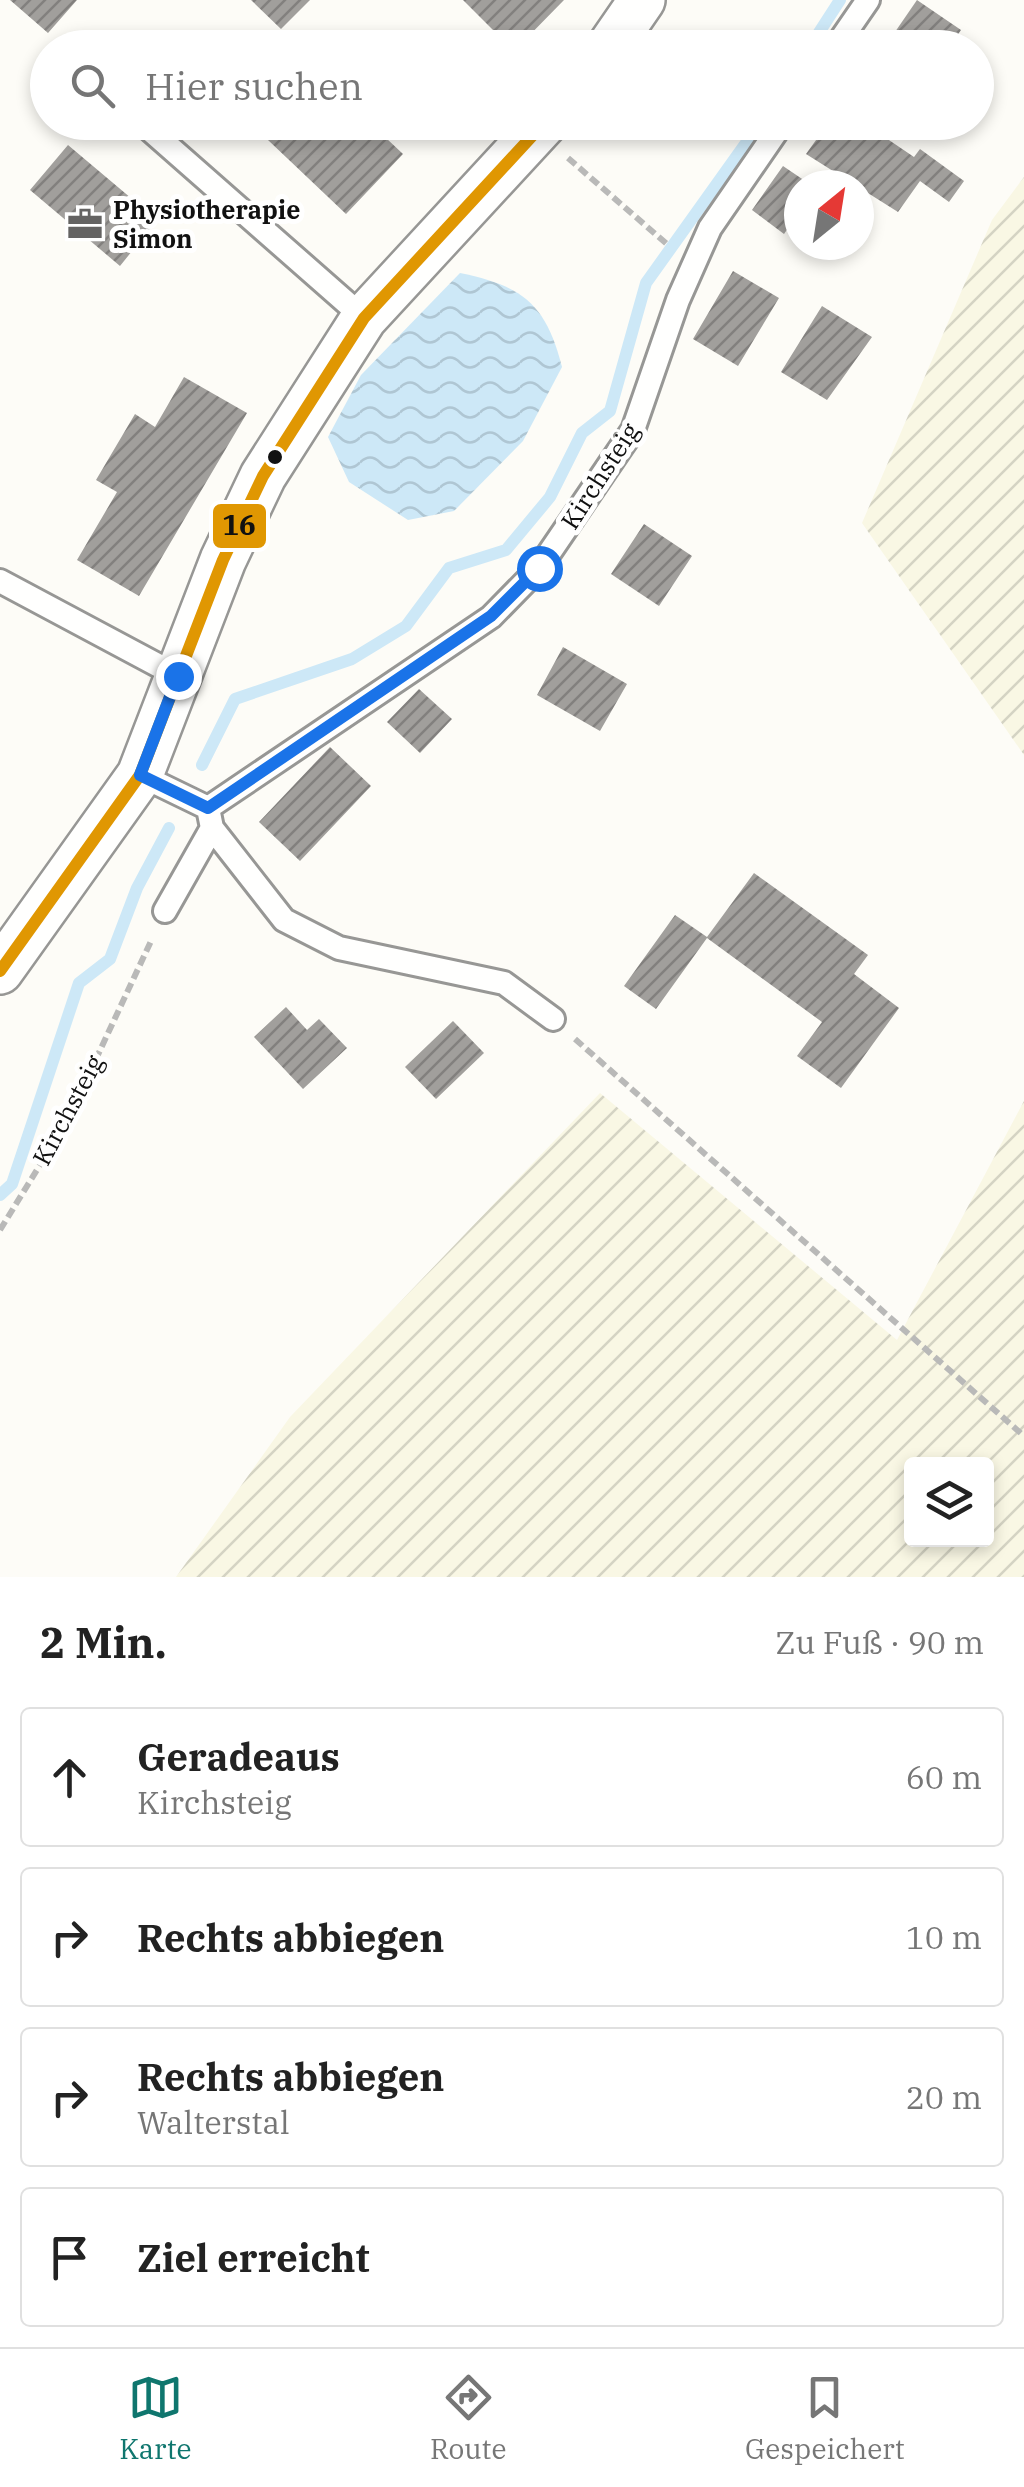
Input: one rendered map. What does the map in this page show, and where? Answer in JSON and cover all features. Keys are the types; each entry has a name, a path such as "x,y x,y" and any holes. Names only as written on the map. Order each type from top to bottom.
{"street":[{"path":"621,30 642,0"},
{"path":"0,971 140,775 223,560 263,476 364,318 528,140"}],"lane":[{"path":"847,30 868,0"},
{"path":"162,140 364,318"},
{"name":"Kirchsteig","path":"165,912 210,818 491,616 539,568 633,430 678,300 710,228 771,140"},
{"path":"0,581 178,676"},
{"path":"140,775 210,818 284,920 339,948 504,983 553,1019"}],"path":[{"path":"555,140 653,236"},
{"name":"Kirchsteig","path":"0,1230 67,1121 165,912"},
{"path":"553,1019 1024,1436"}],"shaded area":[{"path":"1024,177 1024,755 862,523 992,220"},
{"path":"600,1093 897,1340 1024,1101 1024,1577 176,1577 290,1417"}],"water":[{"path":"460,273 500,284 529,301 548,328 562,367 523,441 454,511 408,520 349,482 328,437 361,375"}],"building":[{"path":"10,0 77,0 51,30 45,30"},
{"path":"251,0 310,0 281,29"},
{"path":"463,0 564,0 535,30 493,30"},
{"path":"917,0 961,30 896,30"},
{"path":"268,140 388,140 403,154 346,214"},
{"path":"816,140 889,140 914,157 920,149 964,181 949,202 920,181 898,212 874,197 874,170 831,170 806,154"},
{"path":"68,145 157,220 120,266 30,190"},
{"path":"783,166 789,170 784,170 784,234 752,210"},
{"path":"733,271 779,298 738,366 693,339"},
{"path":"822,306 872,337 827,400 781,372"},
{"path":"184,377 247,413 139,596 77,560 117,492 96,480 135,414 155,427"},
{"path":"644,524 692,556 659,606 611,574"},
{"path":"563,647 627,684 600,731 537,695"},
{"path":"419,689 452,719 420,753 387,722"},
{"path":"330,747 371,786 300,861 259,822"},
{"path":"754,873 868,955 854,974 899,1008 841,1088 797,1056 822,1022 707,938 656,1009 624,986 675,915 707,937"},
{"path":"286,1007 307,1030 319,1019 347,1048 303,1089 254,1037"},
{"path":"453,1021 484,1053 436,1099 405,1067"}],"waterway":[{"path":"821,30 840,0"},
{"path":"202,765 235,699 352,659 406,626 449,568 506,550 550,497 582,433 610,411 646,283 748,140"},
{"path":"0,1195 12,1184 79,983 110,959 137,888 169,828"}],"transit line":[{"name":"16","path":"0,971 140,775 223,560 263,476 364,318 528,140"}],"place":[{"name":"Physiotherapie Simon","path":"85,224"}],"route":[{"path":"178,676 140,775 208,808 491,616 539,568"}]}
